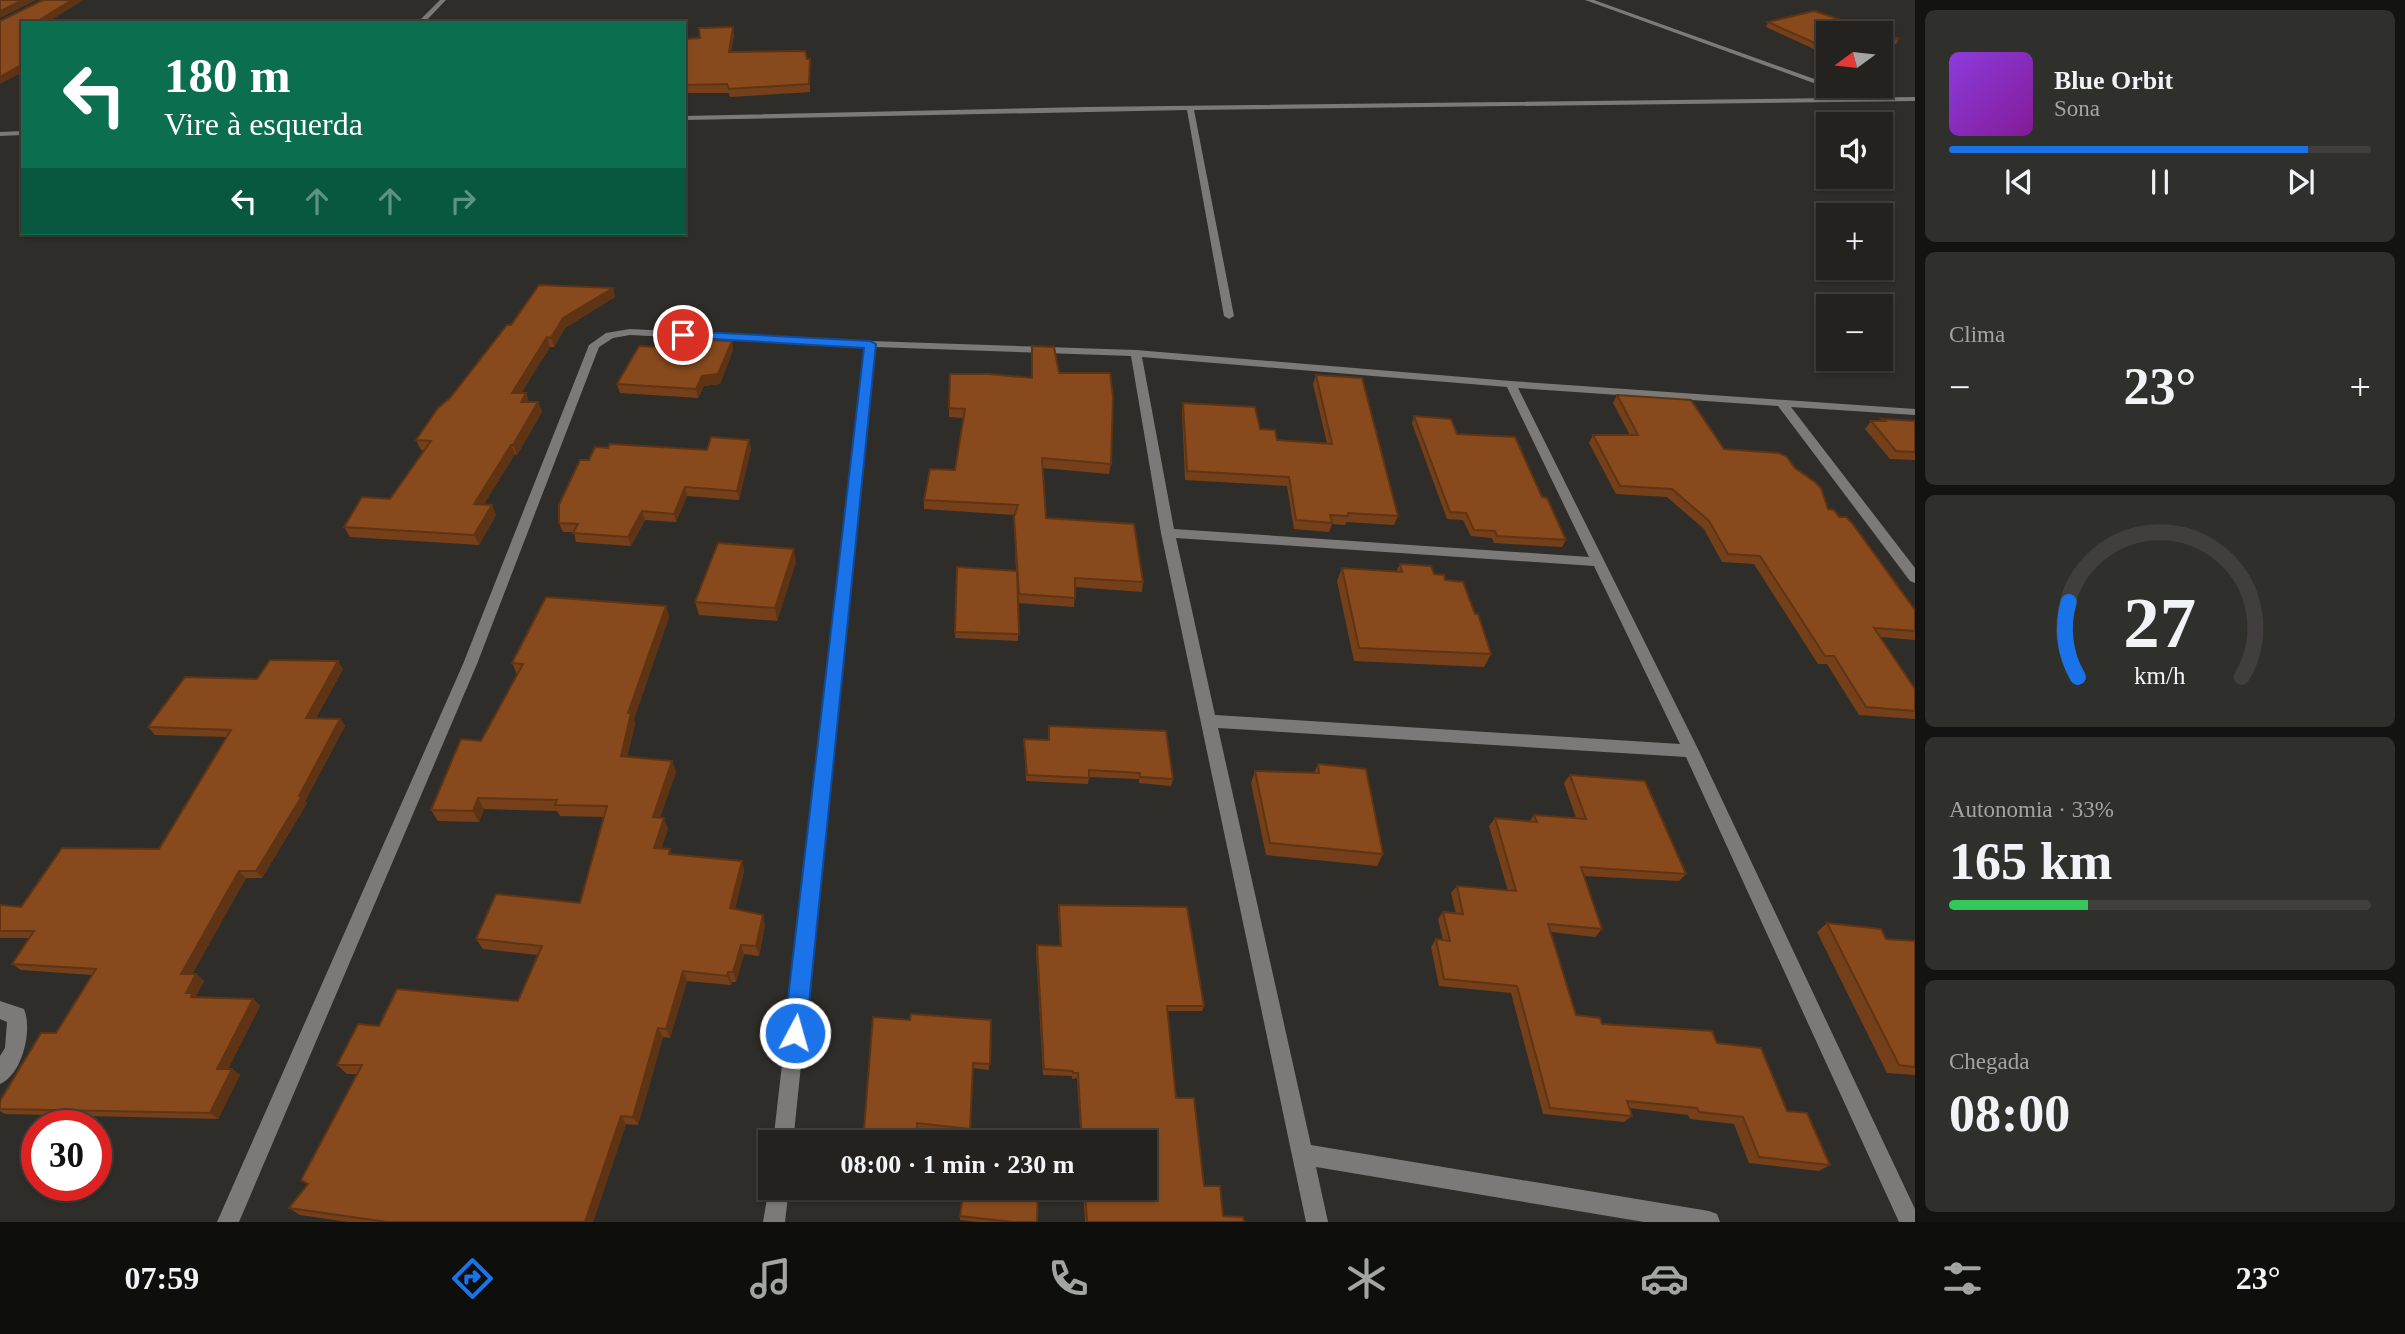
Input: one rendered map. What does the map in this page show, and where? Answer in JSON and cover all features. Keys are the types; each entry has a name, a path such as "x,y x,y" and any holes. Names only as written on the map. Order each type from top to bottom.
{"street":[{"path":"422,21 443,0"},
{"path":"1588,0 1867,99"},
{"path":"686,118 1190,108 1915,99"},
{"path":"1190,108 1229,316"},
{"path":"0,134 21,133"},
{"path":"228,1222 470,664 594,345 610,335 629,332 1136,353 1511,384 1915,412"},
{"path":"784,1130 870,344"},
{"path":"1136,353 1168,533 1317,1222"},
{"path":"1511,384 1692,751 1910,1222"},
{"path":"1781,402 1915,578"},
{"path":"1168,533 1598,562"},
{"path":"1208,721 1692,751"},
{"path":"0,1010 17,1016 15,1051 0,1074"},
{"path":"1303,1154 1709,1222"},
{"path":"774,1222 777,1200"}],"building":[{"path":"0,0 23,0 0,11"},
{"path":"43,0 72,0 38,21 21,21 21,65 0,77 0,21"},
{"path":"1814,11 1844,21 1816,21 1816,44 1768,22"},
{"path":"733,27 729,52 805,51 807,59 810,59 809,84 729,89 727,84 686,85 686,39 700,38 699,28"},
{"path":"539,285 613,288 563,318 551,338 547,337 512,393 526,393 521,402 538,402 474,504 492,505 474,535 344,527 362,497 390,499 431,441 416,440 438,408 450,398 507,325 511,325"},
{"path":"655,334 685,336 685,339 732,341 718,374 702,376 696,389 617,384 639,346 656,347"},
{"path":"1032,346 1054,347 1059,373 1110,373 1113,397 1111,464 1042,458 1046,518 1134,524 1143,582 1075,578 1075,598 1019,594 1014,517 1018,505 924,500 930,469 955,470 965,409 949,408 950,374 1032,378"},
{"path":"1316,375 1362,378 1398,516 1348,513 1348,516 1330,515 1332,523 1296,520 1289,477 1187,471 1183,403 1255,407 1260,429 1275,430 1277,440 1332,444"},
{"path":"1617,395 1691,400 1724,449 1786,456 1795,468 1821,488 1828,509 1834,510 1839,517 1846,517 1852,523 1915,610 1915,631 1874,628 1915,689 1915,711 1866,707 1834,656 1825,656 1760,556 1728,554 1709,521 1672,489 1620,486 1593,435 1638,435"},
{"path":"1414,416 1451,419 1457,434 1515,437 1542,497 1547,498 1566,540 1497,536 1495,531 1474,530 1466,513 1450,512"},
{"path":"1882,419 1915,421 1915,452 1896,451 1871,421 1885,421"},
{"path":"711,437 749,440 737,491 685,487 674,514 642,511 628,537 573,533 578,524 559,523 559,505 580,460 589,460 595,447 608,448 610,444 707,450"},
{"path":"718,543 794,549 775,608 695,602"},
{"path":"1400,564 1431,566 1434,574 1444,575 1445,580 1463,582 1475,614 1478,614 1491,654 1359,648 1342,568 1402,572"},
{"path":"957,567 1017,571 1019,634 955,632"},
{"path":"546,597 666,606 628,713 631,713 621,756 672,761 653,817 664,818 654,848 670,849 669,854 742,861 730,908 763,915 756,946 741,945 733,972 728,972 727,976 683,971 666,1029 658,1028 633,1117 621,1116 585,1222 387,1222 289,1208 308,1184 301,1180 362,1065 337,1065 358,1024 379,1026 397,989 518,1001 542,946 476,939 496,894 580,903 607,806 555,805 557,800 478,798 473,811 431,810 461,739 481,741 523,664 512,663"},
{"path":"270,660 338,661 306,718 340,719 299,796 302,796 256,871 239,871 181,974 196,974 186,993 192,993 191,997 253,999 217,1069 232,1069 210,1113 0,1109 0,1101 41,1033 56,1033 96,969 12,964 34,931 0,931 0,905 21,907 62,848 159,849 231,730 148,727 185,677 257,679"},
{"path":"1049,726 1166,731 1173,779 1140,777 1140,773 1089,770 1089,778 1027,775 1024,739 1049,740"},
{"path":"1318,764 1366,769 1383,854 1270,843 1255,771 1319,773"},
{"path":"1570,775 1645,781 1686,874 1581,867 1602,929 1548,924 1576,1015 1600,1018 1602,1024 1712,1031 1717,1043 1761,1048 1787,1111 1807,1113 1830,1165 1759,1157 1743,1117 1699,1112 1697,1108 1627,1101 1632,1116 1550,1108 1517,986 1444,979 1436,939 1450,941 1443,912 1463,914 1457,886 1516,891 1495,818 1537,822 1534,815 1586,819"},
{"path":"1059,905 1187,907 1204,1006 1167,1006 1176,1098 1194,1098 1204,1186 1220,1186 1223,1216 1243,1217 1244,1222 1087,1222 1086,1200 1157,1200 1157,1130 1081,1130 1078,1073 1044,1069 1037,945 1061,946"},
{"path":"1827,923 1881,929 1886,939 1915,941 1915,1067 1899,1065"},
{"path":"911,1014 991,1020 990,1064 973,1063 970,1129 917,1123 917,1130 864,1129 873,1017 910,1020"},
{"path":"962,1200 1038,1200 1037,1222 960,1216"}],"route":[{"path":"683,335 870,344 795,1033"}]}
